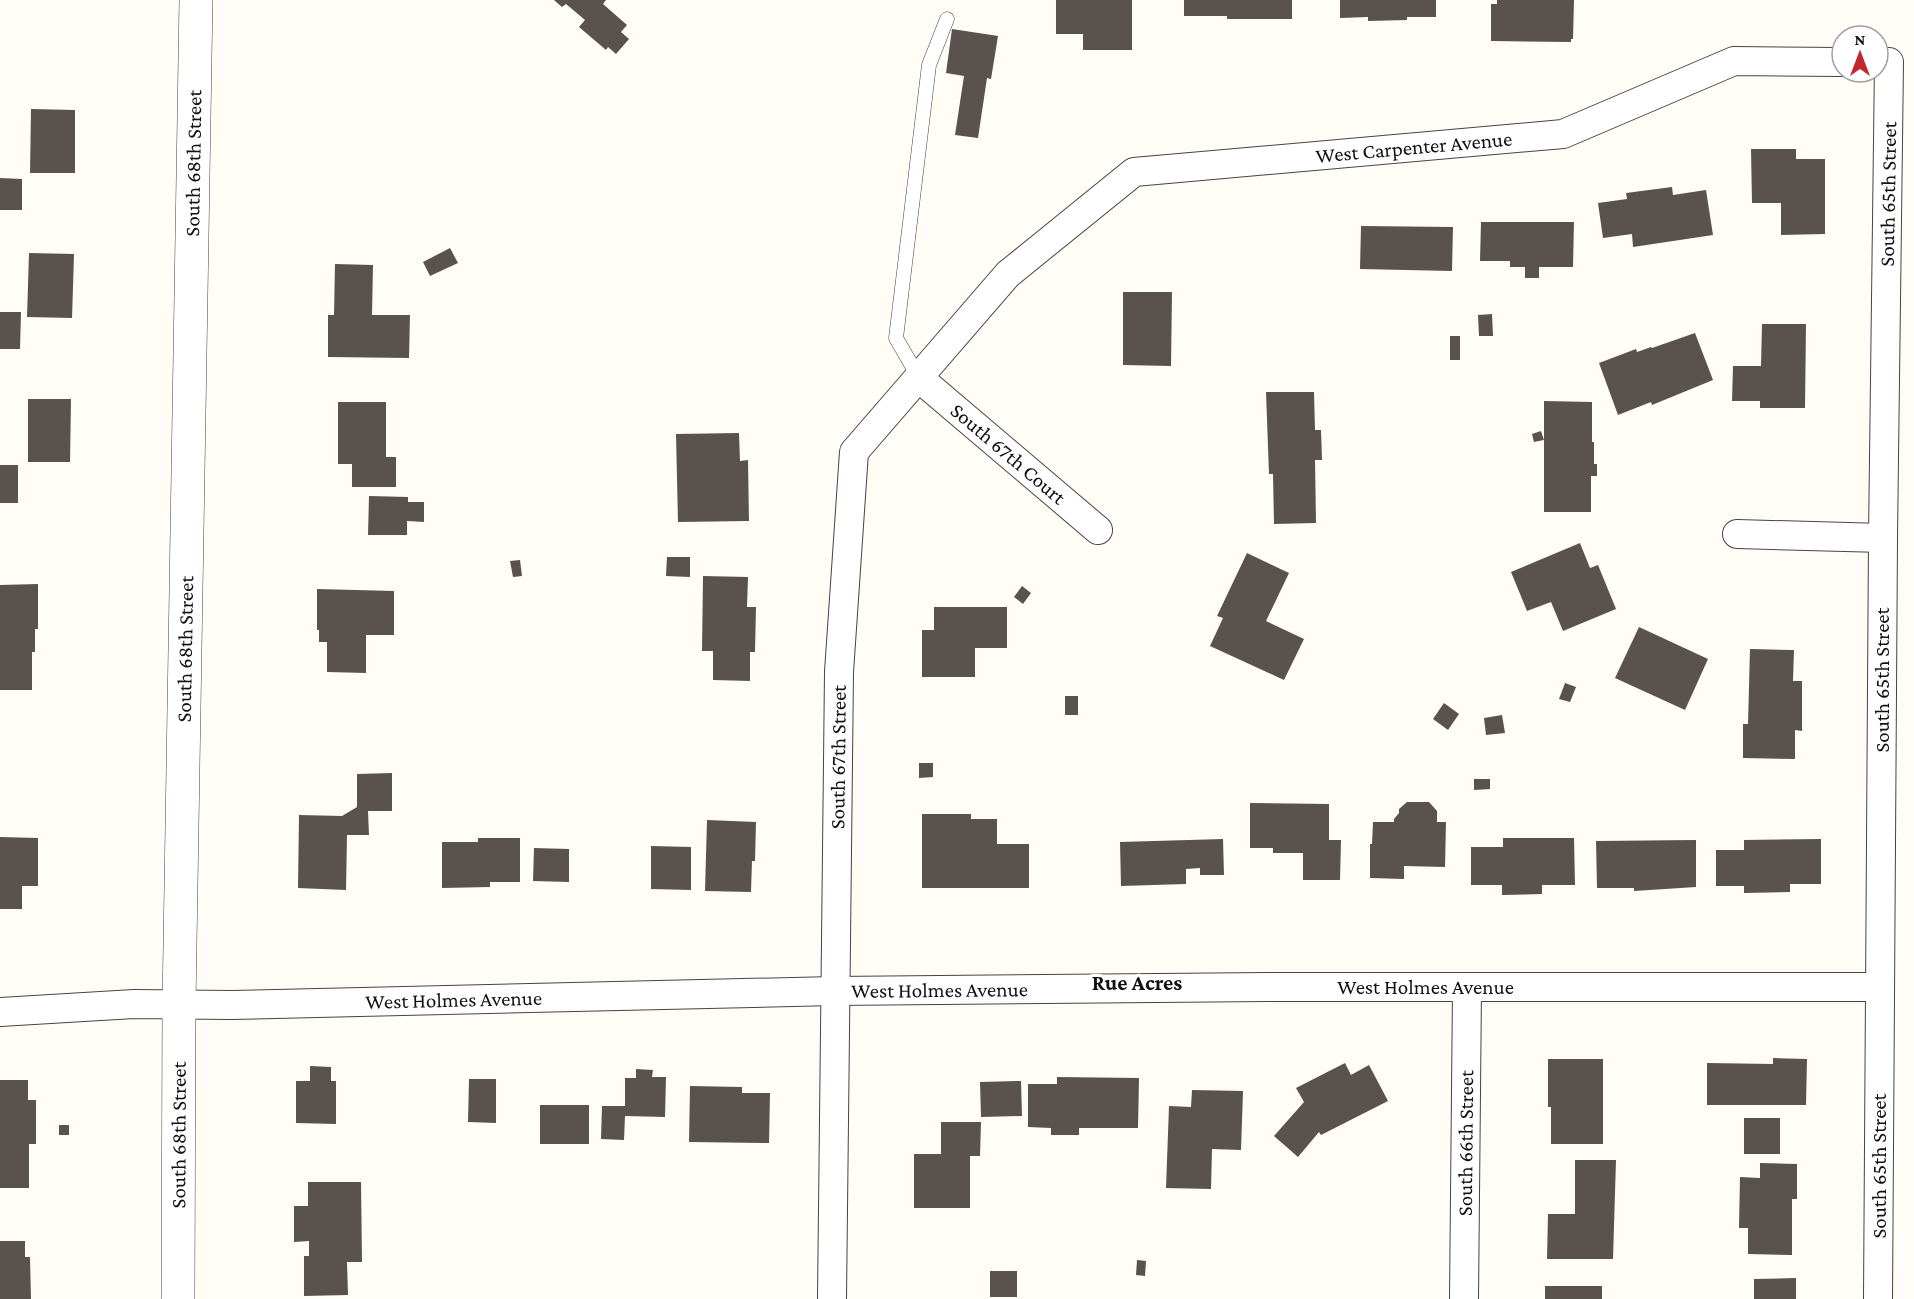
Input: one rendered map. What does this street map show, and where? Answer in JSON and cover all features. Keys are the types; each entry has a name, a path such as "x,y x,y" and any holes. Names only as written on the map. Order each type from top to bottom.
{"street":[{"name":"South 68th Street","path":"178,1299 179,1004 196,0"},
{"name":"West Carpenter Avenue","path":"1008,274 1134,172 1563,134 1734,61 1830,62"},
{"name":"South 65th Street","path":"1878,1299 1884,84"},
{"name":"South 67th Street","path":"832,1299 839,672 854,452 1008,274"},
{"name":"South 67th Court","path":"919,378 1098,530"},
{"path":"1737,534 1883,538"},
{"name":"West Holmes Avenue","path":"0,1012 134,1004 231,1005 834,991 1256,987 1880,987"},
{"name":"South 66th Street","path":"1464,1299 1467,988"}],"lane":[{"path":"919,378 896,338 901,279 930,64 947,20"}],"building":[{"path":"554,0 606,0 603,4 627,25 621,32 629,39 616,54 608,47 606,50 579,27 585,20 566,4 562,7"},
{"path":"1056,0 1132,0 1132,50 1083,50 1083,34 1056,34"},
{"path":"1184,0 1292,0 1292,19 1227,19 1227,16 1184,16"},
{"path":"1340,0 1436,0 1436,17 1368,21 1368,17 1340,18"},
{"path":"1497,0 1574,0 1573,39 1571,42 1491,41 1491,4 1497,4"},
{"path":"952,29 998,36 991,79 987,78 978,138 955,135 964,76 946,73"},
{"path":"31,109 75,110 75,173 30,173"},
{"path":"1751,149 1796,149 1796,159 1825,159 1825,234 1781,235 1781,203 1752,203"},
{"path":"0,178 22,179 22,210 0,210"},
{"path":"1672,187 1673,195 1706,190 1713,235 1633,247 1632,234 1603,238 1598,203 1627,199 1626,193"},
{"path":"1481,222 1574,222 1573,267 1539,267 1539,278 1525,278 1525,267 1510,267 1510,261 1480,261"},
{"path":"1361,226 1453,227 1452,271 1360,269"},
{"path":"450,248 458,263 430,276 423,262"},
{"path":"29,253 74,254 72,318 27,317"},
{"path":"335,264 373,265 372,315 410,315 409,358 328,357 328,315 334,315"},
{"path":"1123,292 1172,292 1171,366 1123,365"},
{"path":"0,312 21,312 20,349 0,349"},
{"path":"1492,314 1493,336 1479,336 1478,315"},
{"path":"1762,324 1806,324 1805,408 1760,408 1760,401 1732,401 1733,366 1761,366"},
{"path":"1695,333 1713,380 1652,405 1651,402 1618,415 1599,363 1636,349 1637,352 1652,348"},
{"path":"1450,336 1460,336 1460,360 1450,360"},
{"path":"1266,392 1314,392 1315,430 1321,430 1322,460 1315,460 1316,523 1274,524 1273,474 1269,474"},
{"path":"28,399 71,399 70,462 28,462"},
{"path":"1544,401 1592,402 1592,442 1594,442 1594,464 1597,464 1597,476 1591,476 1591,512 1544,512"},
{"path":"338,402 386,402 386,457 396,457 396,487 352,487 352,464 338,464"},
{"path":"1541,431 1544,440 1534,442 1532,434"},
{"path":"739,433 740,461 748,460 749,521 678,522 676,434"},
{"path":"0,465 18,465 18,503 0,503"},
{"path":"369,496 408,497 408,502 424,502 424,522 407,521 407,535 368,535"},
{"path":"1580,543 1590,568 1598,565 1616,609 1563,631 1551,602 1527,611 1511,572"},
{"path":"1247,553 1289,573 1266,621 1304,639 1284,680 1210,646 1223,618 1217,616"},
{"path":"667,557 690,557 690,577 666,576"},
{"path":"520,560 522,576 513,577 510,561"},
{"path":"703,576 748,577 747,607 756,607 755,652 750,652 750,681 713,680 713,651 702,651"},
{"path":"38,584 38,629 35,629 35,652 32,652 32,690 0,690 0,585"},
{"path":"1022,586 1031,593 1023,604 1014,597"},
{"path":"317,589 394,591 394,635 366,635 366,673 327,672 327,642 319,642 319,630 317,630"},
{"path":"934,607 1007,607 1007,648 975,648 975,677 922,677 922,630 934,630"},
{"path":"1639,627 1708,659 1685,710 1615,678"},
{"path":"1750,649 1794,650 1793,681 1802,681 1802,731 1795,730 1795,759 1743,758 1743,724 1748,724"},
{"path":"1565,683 1576,687 1570,702 1559,699"},
{"path":"1065,696 1078,696 1078,715 1065,715"},
{"path":"1444,703 1459,714 1448,730 1433,719"},
{"path":"1502,715 1505,733 1486,735 1484,718"},
{"path":"919,763 933,763 933,777 919,778"},
{"path":"392,773 392,811 368,811 369,835 347,835 346,890 298,888 299,815 342,816 357,807 357,774"},
{"path":"1474,779 1490,779 1490,789 1474,790"},
{"path":"1407,802 1429,802 1437,811 1437,822 1446,822 1445,867 1404,866 1404,879 1370,878 1370,844 1372,844 1373,822 1394,822 1399,809"},
{"path":"1250,803 1329,804 1329,840 1341,840 1340,880 1303,880 1303,853 1273,853 1273,848 1250,848"},
{"path":"922,814 971,814 971,819 997,819 997,844 1029,844 1029,888 922,888"},
{"path":"707,820 756,822 751,892 705,891"},
{"path":"0,837 38,838 38,886 22,886 22,909 0,909"},
{"path":"478,838 520,838 520,882 490,882 490,887 442,888 442,842 478,842"},
{"path":"1503,838 1574,838 1575,885 1542,885 1542,894 1502,895 1502,885 1471,885 1471,847 1503,847"},
{"path":"1223,839 1224,875 1200,875 1200,868 1186,869 1186,884 1121,886 1120,842"},
{"path":"1821,839 1821,884 1790,884 1790,892 1744,893 1744,886 1716,886 1716,850 1744,850 1744,840"},
{"path":"1696,840 1696,887 1634,891 1634,888 1597,888 1596,841"},
{"path":"651,846 691,847 691,890 651,889"},
{"path":"534,848 569,849 569,882 533,881"},
{"path":"1773,1058 1807,1059 1806,1105 1707,1105 1707,1063 1773,1064"},
{"path":"1548,1059 1603,1059 1603,1144 1551,1144"},
{"path":"1345,1063 1351,1075 1369,1065 1388,1101 1321,1135 1319,1132 1298,1157 1274,1136 1304,1102 1296,1088"},
{"path":"310,1066 331,1067 331,1081 336,1081 336,1124 296,1123 296,1081 310,1081"},
{"path":"636,1069 653,1070 652,1077 666,1077 665,1117 625,1116 624,1140 601,1139 602,1106 625,1106 625,1078 636,1078"},
{"path":"1057,1077 1139,1078 1138,1128 1079,1128 1079,1135 1051,1135 1051,1128 1028,1127 1028,1084 1057,1084"},
{"path":"469,1079 496,1079 496,1123 468,1122"},
{"path":"0,1080 28,1080 28,1100 36,1100 36,1144 29,1144 29,1188 0,1188"},
{"path":"1021,1081 1022,1116 981,1117 980,1082"},
{"path":"690,1086 742,1087 742,1093 770,1093 769,1143 689,1142"},
{"path":"1192,1090 1243,1091 1241,1150 1212,1149 1211,1189 1166,1188 1169,1106 1191,1107"},
{"path":"540,1105 589,1105 589,1144 540,1144"},
{"path":"1744,1118 1780,1118 1780,1154 1744,1154"},
{"path":"941,1122 981,1122 980,1156 970,1156 970,1208 914,1208 914,1154 941,1154"},
{"path":"59,1125 69,1125 69,1135 59,1135"},
{"path":"1575,1160 1616,1160 1613,1259 1547,1259 1548,1214 1575,1214"},
{"path":"1760,1163 1797,1164 1797,1199 1792,1199 1792,1255 1748,1254 1748,1228 1739,1228 1740,1177 1760,1178"},
{"path":"308,1182 361,1182 362,1262 347,1262 348,1295 304,1296 304,1256 309,1256 309,1241 294,1242 294,1206 308,1206"},
{"path":"0,1241 25,1241 25,1257 30,1257 31,1299 0,1299"},
{"path":"1137,1260 1146,1261 1145,1276 1136,1275"},
{"path":"990,1271 1017,1271 1017,1297 990,1297"},
{"path":"1796,1278 1796,1299 1754,1299 1754,1279"},
{"path":"1545,1286 1602,1286 1602,1299 1545,1299"}],"district":[{"name":"Rue Acres","path":"1137,982"}]}
